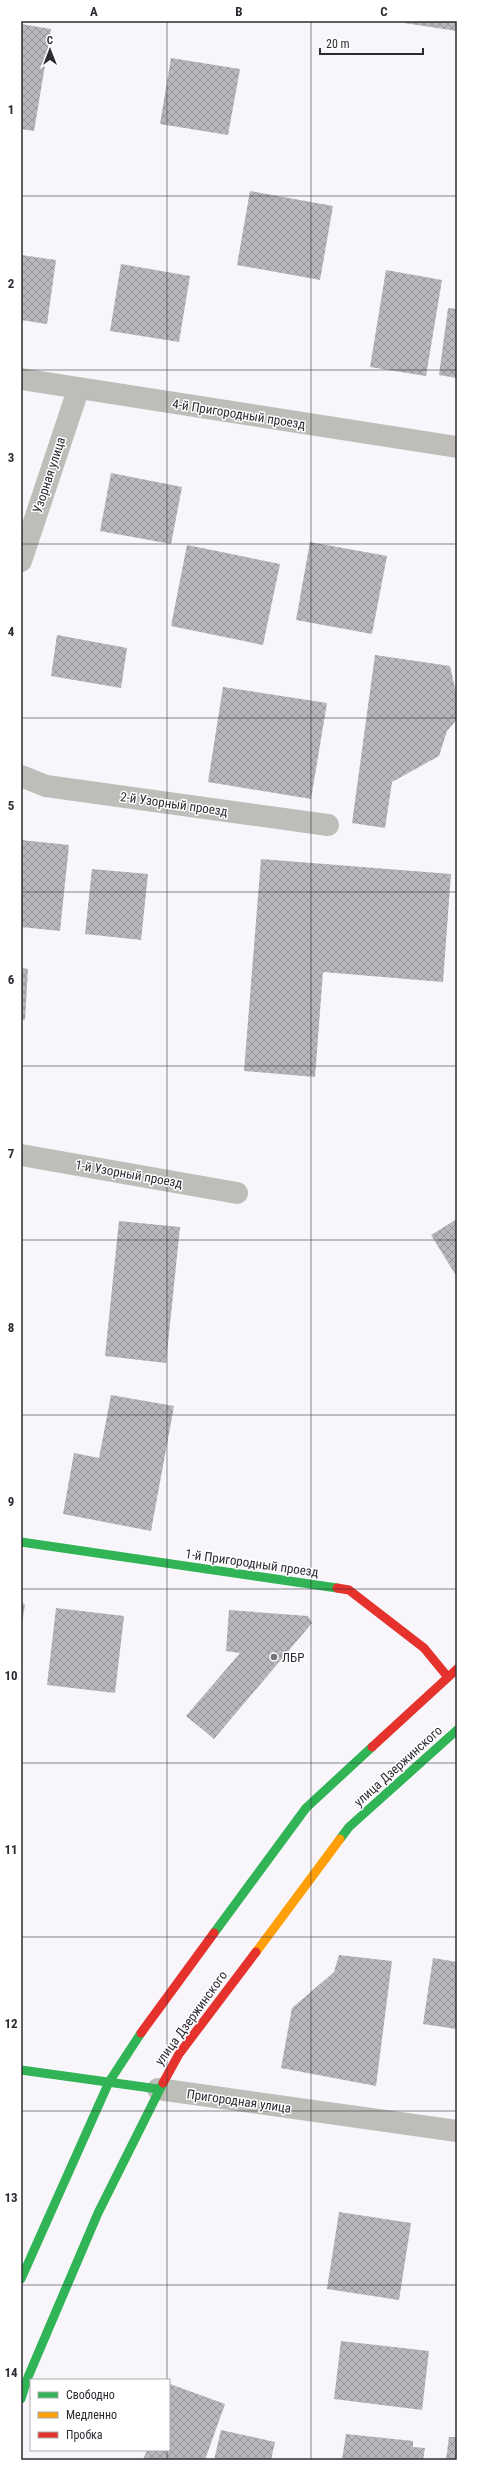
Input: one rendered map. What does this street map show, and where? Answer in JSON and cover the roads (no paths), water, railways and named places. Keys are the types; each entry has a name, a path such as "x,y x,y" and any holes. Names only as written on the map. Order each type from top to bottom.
{"main road":[{"name":"1-й Пригородный проезд","path":"21,1542 350,1590 424,1648 447,1676"},
{"path":"21,2279 108,2082 135,2040 306,1808 447,1676 457,1669"},
{"name":"улица Дзержинского","path":"21,2399 28,2377 99,2207 158,2089 179,2054 350,1827 457,1730"},
{"name":"Пригородная улица","path":"21,2070 158,2089"}],"street":[{"name":"4-й Пригородный проезд","path":"21,379 78,390 457,448"},
{"name":"Узорная улица","path":"21,561 78,390"},
{"name":"2-й Узорный проезд","path":"21,776 46,786 328,825"},
{"name":"1-й Узорный проезд","path":"21,1154 237,1193"},
{"name":"Пригородная улица","path":"158,2089 457,2131"}],"place":[{"name":"ЛБР","path":"274,1657"}]}
